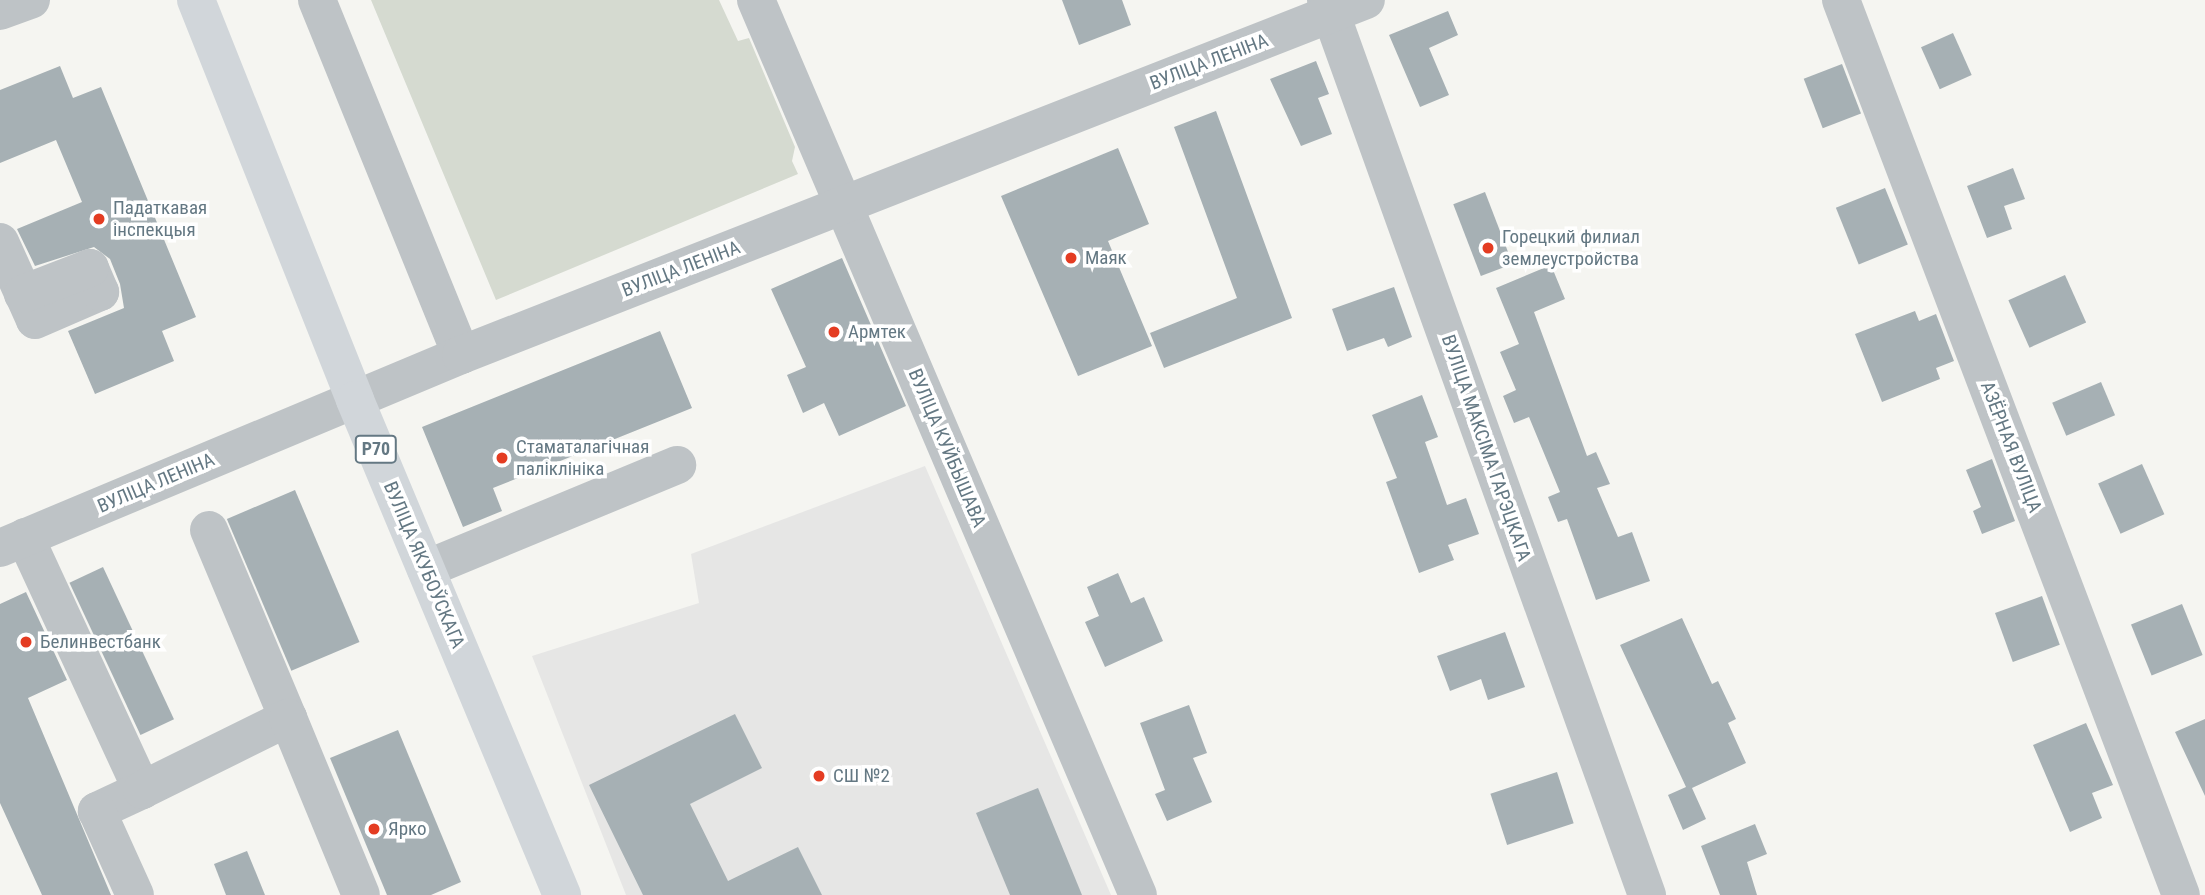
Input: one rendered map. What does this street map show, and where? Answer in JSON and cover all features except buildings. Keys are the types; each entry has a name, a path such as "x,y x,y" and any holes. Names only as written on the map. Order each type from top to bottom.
{"main road":[{"name":"ВУЛІЦА ЯКУБОЎСКАГА","path":"197,0 355,400 562,895"}],"street":[{"path":"0,11 31,0"},
{"path":"317,0 461,355"},
{"name":"ВУЛІЦА КУЙБЫШАВА","path":"756,0 1138,895"},
{"name":"АЗЁРНАЯ ВУЛІЦА","path":"1841,0 2181,895"},
{"name":"ВУЛІЦА ЛЕНІНА","path":"13,542 461,355 1342,4"},
{"name":"ВУЛІЦА МАКСІМА ГАРЭЦКАГА","path":"1342,4 1647,895"},
{"path":"0,242 23,294"},
{"path":"426,569 677,464"},
{"path":"209,530 360,895"},
{"path":"13,542 142,789"},
{"path":"135,895 97,811 288,718"}],"shaded area":[{"path":"371,0 719,0 738,41 749,38 795,147 792,161 798,174 496,300"},
{"name":"СШ №2","path":"925,466 1111,895 626,895 532,656 699,603 691,554"}],"place":[{"name":"Падаткавая інспекцыя","path":"99,219"},
{"name":"Горецкий филиал землеустройства","path":"1488,248"},
{"name":"Маяк","path":"1071,258"},
{"name":"Армтек","path":"834,332"},
{"name":"Стаматалагічная паліклініка","path":"502,458"},
{"name":"Белинвестбанк","path":"26,642"},
{"name":"СШ №2","path":"819,776"},
{"name":"Ярко","path":"374,829"}]}
